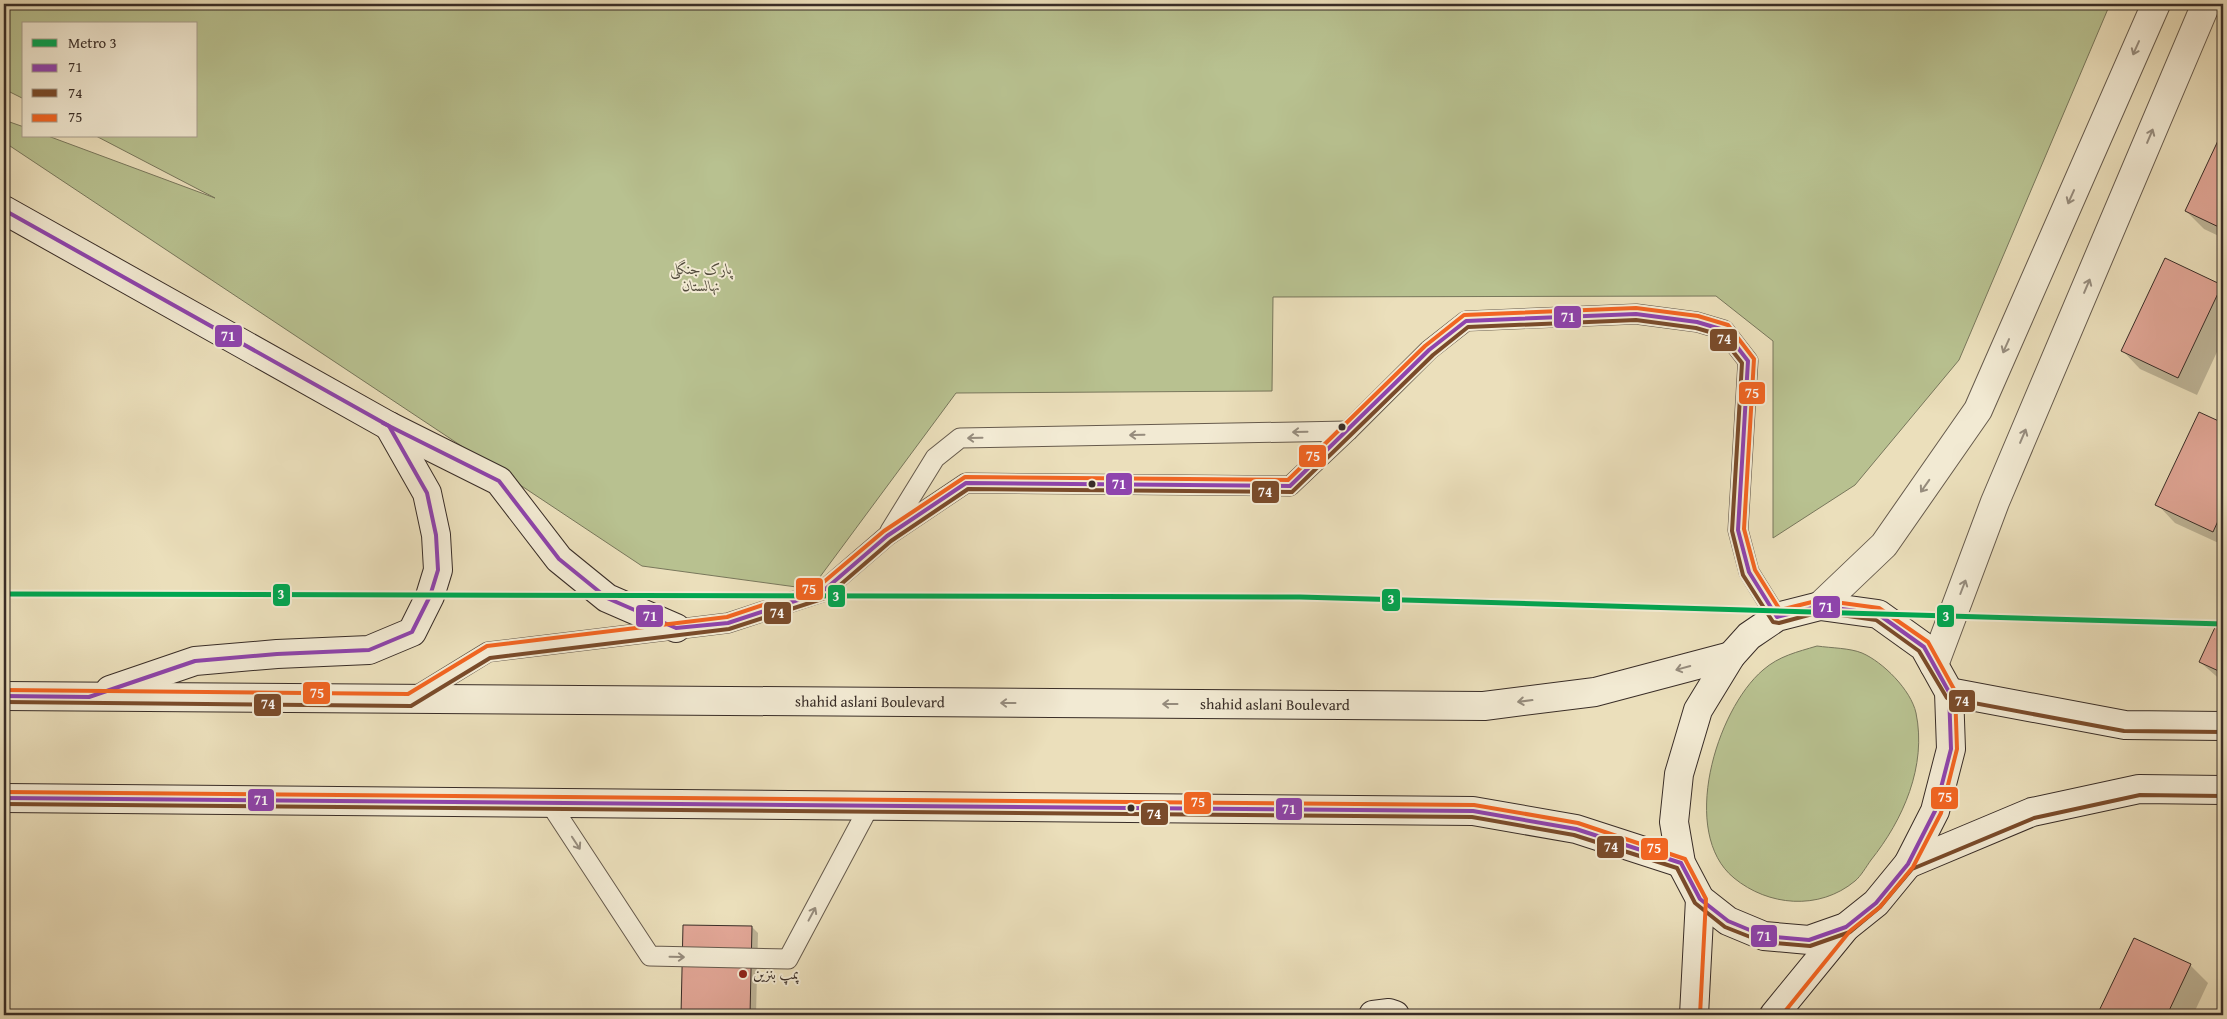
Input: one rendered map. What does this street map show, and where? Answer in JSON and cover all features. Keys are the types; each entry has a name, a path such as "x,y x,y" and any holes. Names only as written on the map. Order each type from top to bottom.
{"main road":[{"path":"1820,606 1884,545 1978,410 2156,4"},
{"path":"1934,665 1999,493 2206,4"},
{"path":"4,210 389,426 499,481 559,559 607,598 676,628"},
{"path":"88,697 195,661 277,654 369,650 412,632 430,596 438,570 436,535 427,493 389,426"},
{"path":"1774,1015 1846,928 1876,903 1908,864 1935,811 1951,749 1949,692 1924,647 1878,614 1820,606 1777,617 1749,636 1730,656 1698,710 1679,774 1674,822 1681,864 1700,899 1728,921 1764,936 1809,940 1846,928"},
{"name":"shahid aslani Boulevard","path":"4,696 1484,706 1595,692 1730,656"},
{"path":"1949,692 2125,725 2223,726"},
{"path":"1908,864 2032,812 2139,789 2223,790"},
{"path":"4,798 1473,811 1576,828 1681,864"},
{"path":"1694,1015 1700,899"},
{"path":"1373,1015 1389,1012 1395,1015"}],"lane":[{"path":"410,700 488,652 728,623 822,592 887,536 966,482 1290,486 1429,350 1466,320 1636,314 1698,322 1724,330 1748,361 1738,530 1749,572 1777,617"},
{"path":"887,536 935,458 960,438 1348,431"},
{"path":"549,802 650,956 788,959 870,805"}],"green space":[{"name":"پارک جنگلی نهالستان","path":"4,4 2110,4 1959,360 1855,485 1773,538 1773,341 1716,296 1273,297 1272,391 956,393 811,589 642,566 4,142 4,120 22,126 22,138 53,138 215,198 100,138 198,138 198,22 22,22 22,98 4,89"},
{"path":"1817,646 1862,653 1879,663 1895,678 1908,695 1916,713 1919,733 1918,753 1910,791 1902,810 1883,844 1859,877 1841,891 1826,897 1810,901 1794,901 1762,894 1734,878 1718,858 1709,832 1707,803 1710,772 1719,742 1731,713 1746,689 1763,670 1775,661"}],"building":[{"path":"2223,130 2223,229 2185,211"},
{"path":"2165,258 2222,285 2178,378 2121,351"},
{"path":"2199,412 2223,423 2223,510 2213,532 2155,505"},
{"path":"2223,610 2223,673 2199,662"},
{"path":"683,925 752,926 750,1015 681,1015"},
{"path":"2134,938 2191,964 2167,1015 2097,1015"}],"metro line":[{"name":"3","path":"4,594 1300,597 2223,624"}],"transit line":[{"name":"71","path":"4,210 389,426 499,481 559,559 607,598 676,628 728,623 822,592 887,536 966,483 1290,486 1429,350 1466,321 1636,314 1697,322 1724,330 1748,361 1738,530 1749,572 1777,617 1820,606 1878,614 1924,647 1949,692 1951,749 1935,811 1908,864 1876,903 1846,927 1809,940 1764,936 1728,921 1700,899 1681,863 1576,829 1473,811 4,798"},
{"name":"75","path":"4,690 408,694 487,646 727,617 819,586 884,531 965,477 1288,480 1425,346 1464,315 1636,308 1698,316 1728,325 1754,359 1744,529 1755,570 1780,610 1820,600 1879,608 1928,642 1955,691 1957,749 1941,813 1913,867 1880,907 1850,931 1782,1015"},
{"name":"74","path":"4,702 411,706 490,658 729,629 825,598 891,541 968,489 1292,492 1433,355 1468,327 1636,320 1696,328 1720,335 1742,363 1732,531 1743,575 1773,622 1779,623 1820,612 1876,620 1919,651 1947,698 2124,731 2223,732"},
{"name":"71","path":"4,696 89,697 195,661 277,654 369,650 412,632 430,596 438,570 436,535 427,493 389,426 383,423"},
{"name":"75","path":"4,792 1474,805 1578,823 1685,859 1706,899 1700,1015"},
{"name":"74","path":"4,804 1472,817 1574,835 1677,868 1695,903 1725,927 1763,942 1810,946 1850,932 1880,907 1912,869 2034,818 2140,795 2223,796"}],"place":[{"name":"پمپ بنزین","path":"743,974"}]}
